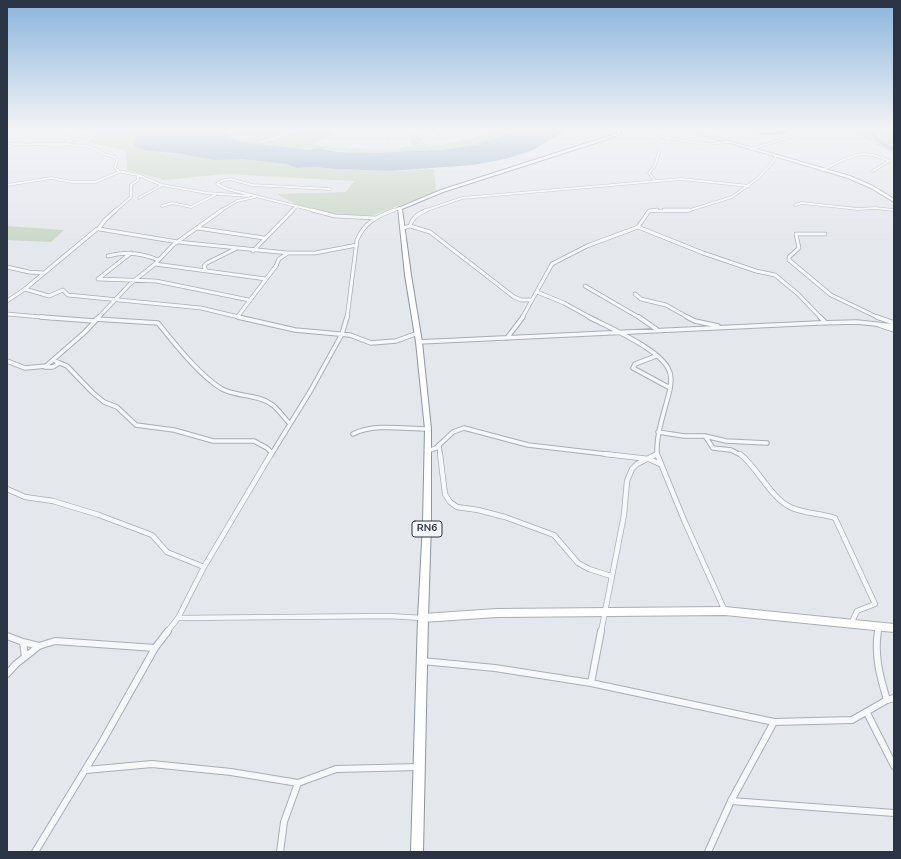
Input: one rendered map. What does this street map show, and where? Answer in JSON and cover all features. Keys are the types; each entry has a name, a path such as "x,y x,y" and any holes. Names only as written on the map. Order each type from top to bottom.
{"highway":[{"path":"400,208 442,191 513,168"},
{"name":"RN6","path":"400,208 407,227 408,275 420,342 428,429 428,523 423,618 417,852"}],"main road":[{"path":"816,168 849,177 867,184 894,201"},
{"path":"423,618 497,613 725,611 894,628"}],"street":[{"path":"115,168 121,172"},
{"path":"650,168 648,173 649,176 655,181"},
{"path":"507,338 521,321 548,269 555,262 587,246 638,227 649,211 687,211 732,197 740,190 749,186 768,168"},
{"path":"822,170 826,168"},
{"path":"873,171 878,168"},
{"path":"7,185 51,178 72,182 95,182 114,173 121,172 138,175 162,185 207,193 261,197"},
{"path":"7,301 44,274 84,238 98,229 105,220 131,197 131,185 138,180 138,175"},
{"path":"330,189 302,189 252,185 228,179 218,182 217,184 227,189 335,216 375,218"},
{"path":"531,300 516,299 499,284 486,276 439,238 425,230 407,227 414,216 462,198 497,194 579,189 681,179 749,186"},
{"path":"139,198 162,185"},
{"path":"162,206 172,203 191,207 209,197 221,194"},
{"path":"43,367 53,360 130,284 155,264 173,245 216,213 231,204 255,197"},
{"path":"795,205 802,203 858,209 875,208 894,210"},
{"path":"254,251 264,238 296,207"},
{"path":"35,852 86,770 155,648 178,618 204,566 290,424 342,334 348,312 356,245 361,230 375,218 400,208"},
{"path":"638,227 703,253 756,271 775,275 798,294 826,323"},
{"path":"197,228 264,238"},
{"path":"98,229 178,242 254,251 315,254 356,245"},
{"path":"825,234 796,234 795,235 800,245 798,250 789,257 789,260 832,295 894,324"},
{"path":"206,271 204,266 207,263 235,249"},
{"path":"108,256 117,253 131,253 150,256 158,260"},
{"path":"131,253 98,278 179,285 249,300"},
{"path":"238,316 276,266 279,259 288,253"},
{"path":"155,264 235,276 266,278"},
{"path":"7,267 44,274"},
{"path":"128,280 130,284"},
{"path":"585,286 639,317 656,329"},
{"path":"25,289 49,296 63,290 68,295 201,308 295,330 342,334 371,343 396,341 418,333"},
{"path":"537,292 564,303 617,332 656,356 668,368 671,376 670,388 658,432 657,454 660,464 725,611"},
{"path":"635,294 638,298 666,306 695,321 713,324 720,328"},
{"path":"7,314 158,323 178,348 203,372 212,383 237,395 263,400 272,404 290,424"},
{"path":"420,342 656,329 720,328 826,323 894,324"},
{"path":"873,323 894,330"},
{"path":"888,325 894,330"},
{"path":"656,356 635,364 633,368 670,388"},
{"path":"53,360 66,366 92,392 102,400 117,406 136,425 174,430 213,441 254,441 262,444 272,453"},
{"path":"7,361 25,368 53,367 59,364"},
{"path":"353,434 363,429 376,428 428,429"},
{"path":"428,451 438,445 453,432 464,428 528,445 649,459 660,464"},
{"path":"658,432 684,436 705,436 726,441 767,443"},
{"path":"705,436 713,448 732,450 742,456 763,477 787,506 792,509 825,513 835,518 875,604 857,611 851,624"},
{"path":"438,445 445,494 453,505 505,517 554,535 578,563 589,569 611,576"},
{"path":"632,468 638,463 657,454"},
{"path":"590,682 606,612 611,576 624,515 624,489 634,458"},
{"path":"7,489 26,497 53,501 99,515 152,535 168,552 204,566"},
{"path":"178,618 389,616 423,618"},
{"path":"879,627 876,641 876,664 887,700"},
{"path":"7,636 39,646"},
{"path":"7,674 39,646 55,641 155,648"},
{"path":"23,642 25,657"},
{"path":"422,661 495,668 590,682 774,722 852,720 867,713 887,700 894,698"},
{"path":"867,713 894,766"},
{"path":"708,852 731,802 774,722"},
{"path":"86,770 152,764 231,772 298,783 336,769 420,767"},
{"path":"280,852 284,822 298,783"},
{"path":"731,802 894,813"}],"green space":[{"path":"127,168 325,168 389,171 434,169 436,192 373,215 342,216 297,205 277,194 346,192 354,181 225,174 165,180 127,170"},
{"path":"7,226 64,230 51,242 7,240"}],"water":[{"path":"325,168 430,168 389,171"}]}
